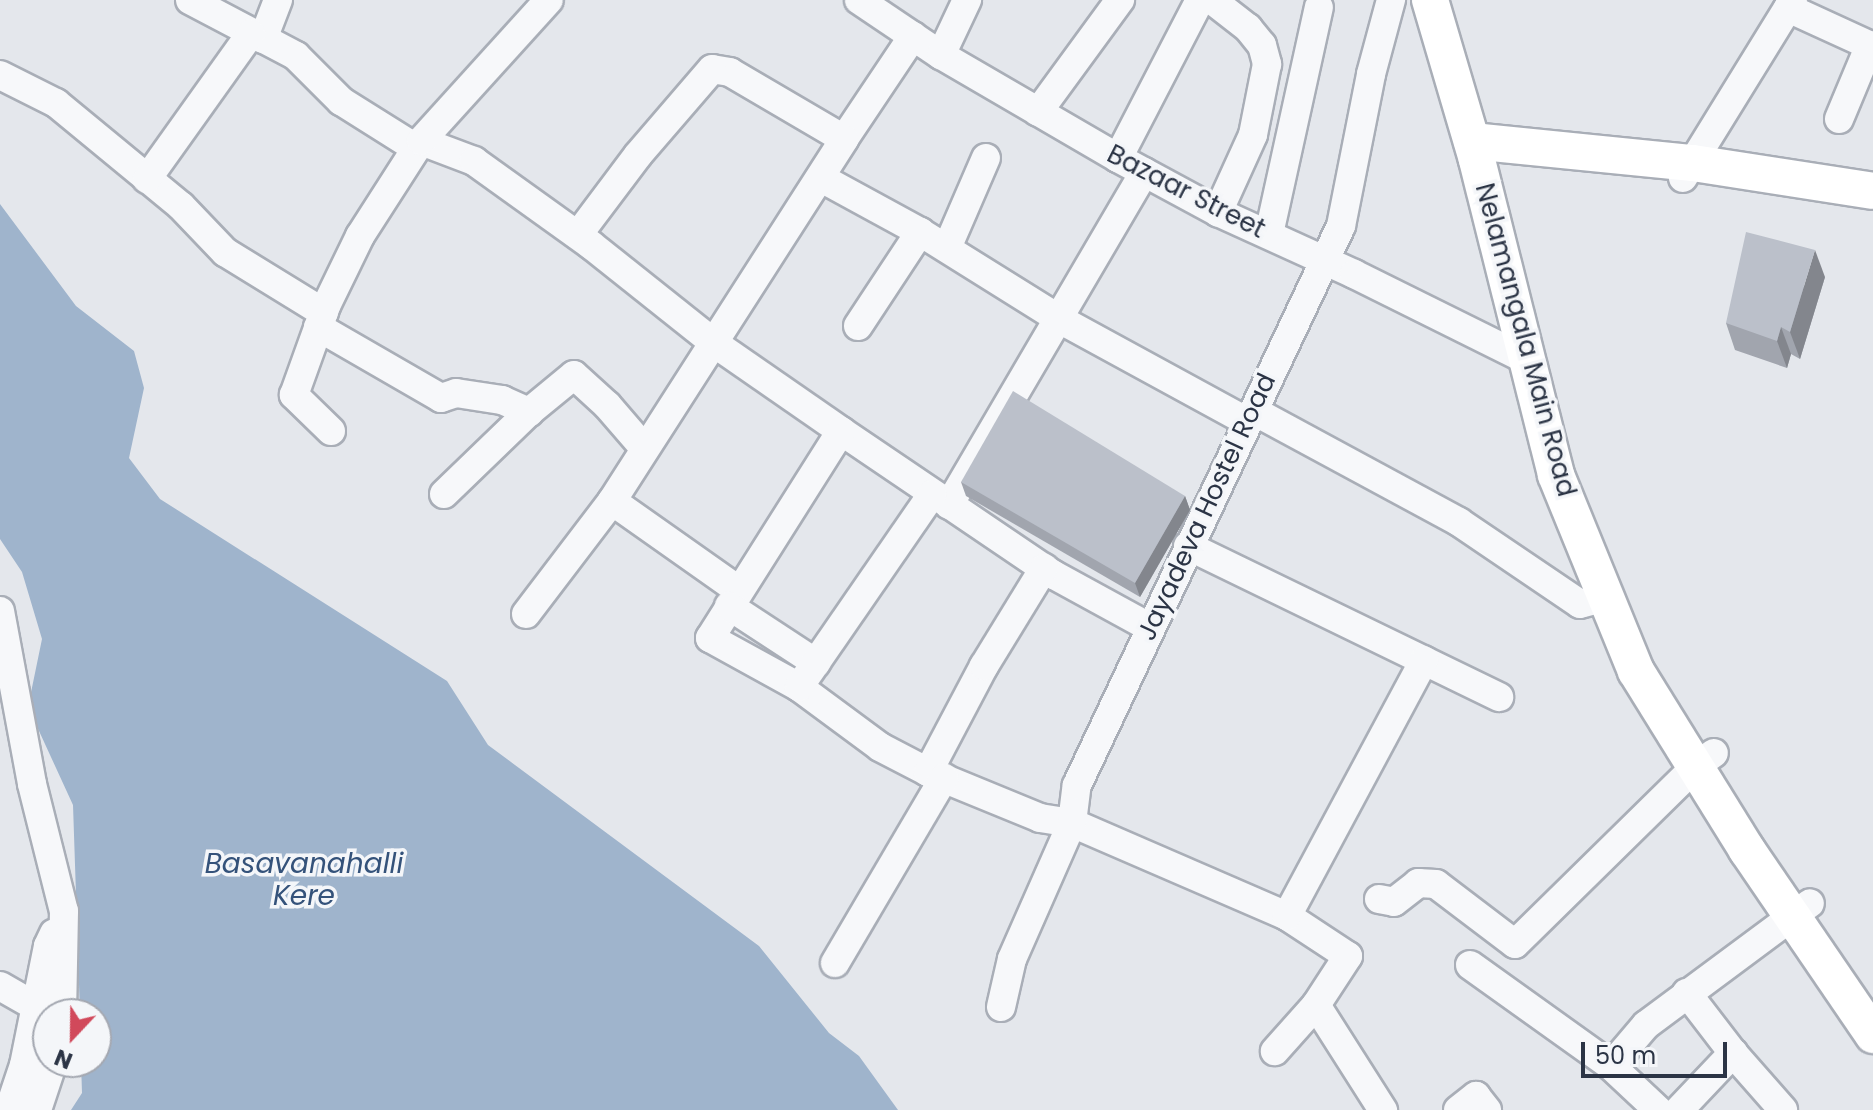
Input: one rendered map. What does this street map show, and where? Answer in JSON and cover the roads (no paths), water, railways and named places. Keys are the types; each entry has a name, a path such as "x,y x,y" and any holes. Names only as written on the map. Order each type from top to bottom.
{"main road":[{"name":"Nelamangala Main Road","path":"1430,0 1482,150 1525,359 1556,475 1636,671 1705,759 1747,850 1802,909 1829,974 1873,1035"},
{"path":"1451,0 1482,150 1586,502 1654,660 1705,759"},
{"path":"1482,150 1873,191"},
{"path":"1688,171 1873,209"},
{"path":"1802,909 1873,994"}],"street":[{"path":"190,0 296,56 341,101 418,144 474,161 578,235 714,343 841,431 1044,568 1149,627"},
{"path":"147,179 257,36 278,0"},
{"path":"331,431 294,395 321,320 360,236 418,144 549,0"},
{"name":"Bazaar Street","path":"859,0 941,55 1218,212 1326,260 1525,359"},
{"path":"941,55 967,0"},
{"path":"1038,112 1120,0"},
{"path":"1118,158 1200,0"},
{"path":"1212,0 1248,28 1262,45 1267,64 1253,135 1218,212"},
{"name":"Jayadeva Hostel Road","path":"1001,1007 1012,959 1072,823 1077,785 1149,627 1251,417 1306,293 1326,260 1341,226 1371,74 1391,0"},
{"path":"1688,171 1791,4 1871,46 1839,119"},
{"path":"1269,234 1319,7"},
{"path":"526,614 612,501 913,36"},
{"path":"578,235 638,155 712,69 730,72 844,139"},
{"path":"0,75 56,103 181,206 225,252 321,320 441,398 456,393 502,400 529,412"},
{"path":"947,248 986,158"},
{"path":"799,687 940,499 1061,320 1144,172"},
{"path":"821,178 920,232 1061,320 1459,522 1580,604 1607,597"},
{"path":"858,326 920,232"},
{"path":"444,494 529,412 574,375 607,405 644,448"},
{"path":"841,431 710,638 799,687 880,747 936,775 1040,818 1072,823 1287,916 1348,956 1316,1005 1275,1051"},
{"path":"612,501 816,663"},
{"path":"1188,546 1499,697"},
{"path":"835,963 936,775 984,666 1044,568"},
{"path":"0,611 32,784 64,911 62,998"},
{"path":"1287,916 1424,660"},
{"path":"1379,899 1394,902 1418,883 1436,884 1515,944 1705,759"},
{"path":"1611,1066 1646,1025 1802,909"},
{"path":"37,998 48,946 64,911"},
{"path":"1470,965 1611,1066 1658,1110"},
{"path":"0,986 32,1004"},
{"path":"1687,993 1733,1053 1783,1110"},
{"path":"1316,1005 1383,1110"},
{"path":"15,1100 32,1020"},
{"path":"1679,1110 1733,1053"},
{"path":"15,1100 37,1078"},
{"path":"1458,1110 1476,1096 1487,1110"}],"water":[{"name":"Basavanahalli Kere","path":"0,204 76,306 134,351 144,388 129,458 160,499 447,681 488,745 759,946 829,1033 859,1056 898,1110 71,1110 82,1093 82,1078 112,1078 112,998 79,998 73,805 28,707 42,639 22,572 0,539"}]}
